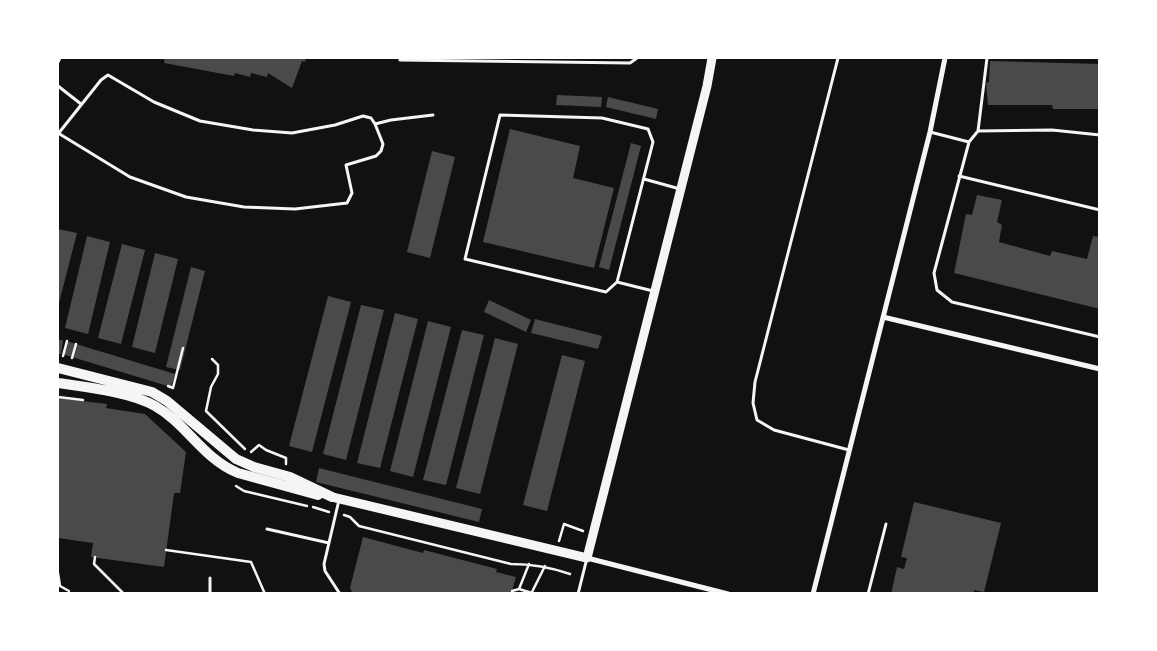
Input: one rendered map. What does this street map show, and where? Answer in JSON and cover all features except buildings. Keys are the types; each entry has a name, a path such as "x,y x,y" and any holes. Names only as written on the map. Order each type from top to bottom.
{"main road":[{"path":"58,368 152,392 167,400 236,458 254,467 290,477 336,498"},
{"path":"58,383 111,392 155,406 179,426 207,454 229,470 287,487 336,498"}],"street":[{"path":"587,558 707,86 712,58"},
{"path":"813,594 930,132 945,58"},
{"path":"883,317 1100,369"},
{"path":"336,498 728,594"}],"lane":[{"path":"58,62 60,58"},
{"path":"400,58 400,60 630,64 637,58"},
{"path":"838,58 754,382 753,404 757,420 774,430 849,450"},
{"path":"987,58 978,131 969,142 959,176 934,273 937,290 952,302 1100,337"},
{"path":"108,75 154,102 200,121 253,130 292,133 335,125 363,116 371,118 383,144 381,151 376,156 346,165 352,193 346,203 296,209 244,207 186,197 130,177 58,134 81,104 101,80 108,75"},
{"path":"58,86 81,104"},
{"path":"375,124 433,115"},
{"path":"500,115 602,118 648,129 653,142 644,179 617,282 606,292 466,259 500,115"},
{"path":"978,131 1052,130 1100,135"},
{"path":"930,132 969,142"},
{"path":"959,176 1100,210"},
{"path":"644,179 681,189"},
{"path":"617,282 655,292"},
{"path":"336,498 324,564 325,571 340,594"},
{"path":"868,594 886,524"},
{"path":"267,529 329,543"},
{"path":"578,594 587,558"},
{"path":"210,578 210,594"}],"path":[{"path":"63,356 67,341"},
{"path":"58,355 72,358 76,344"},
{"path":"164,385 173,388 183,348"},
{"path":"212,359 218,365 218,374 212,387 206,411 250,454 259,445 286,458 285,471"},
{"path":"559,541 564,524 585,532"},
{"path":"166,550 251,562 266,594"},
{"path":"95,557 94,564 124,594"},
{"path":"519,589 529,564"},
{"path":"512,591 519,589 533,593 545,566"},
{"path":"567,567 570,574 575,576"},
{"path":"58,573 60,586 69,591"}]}
